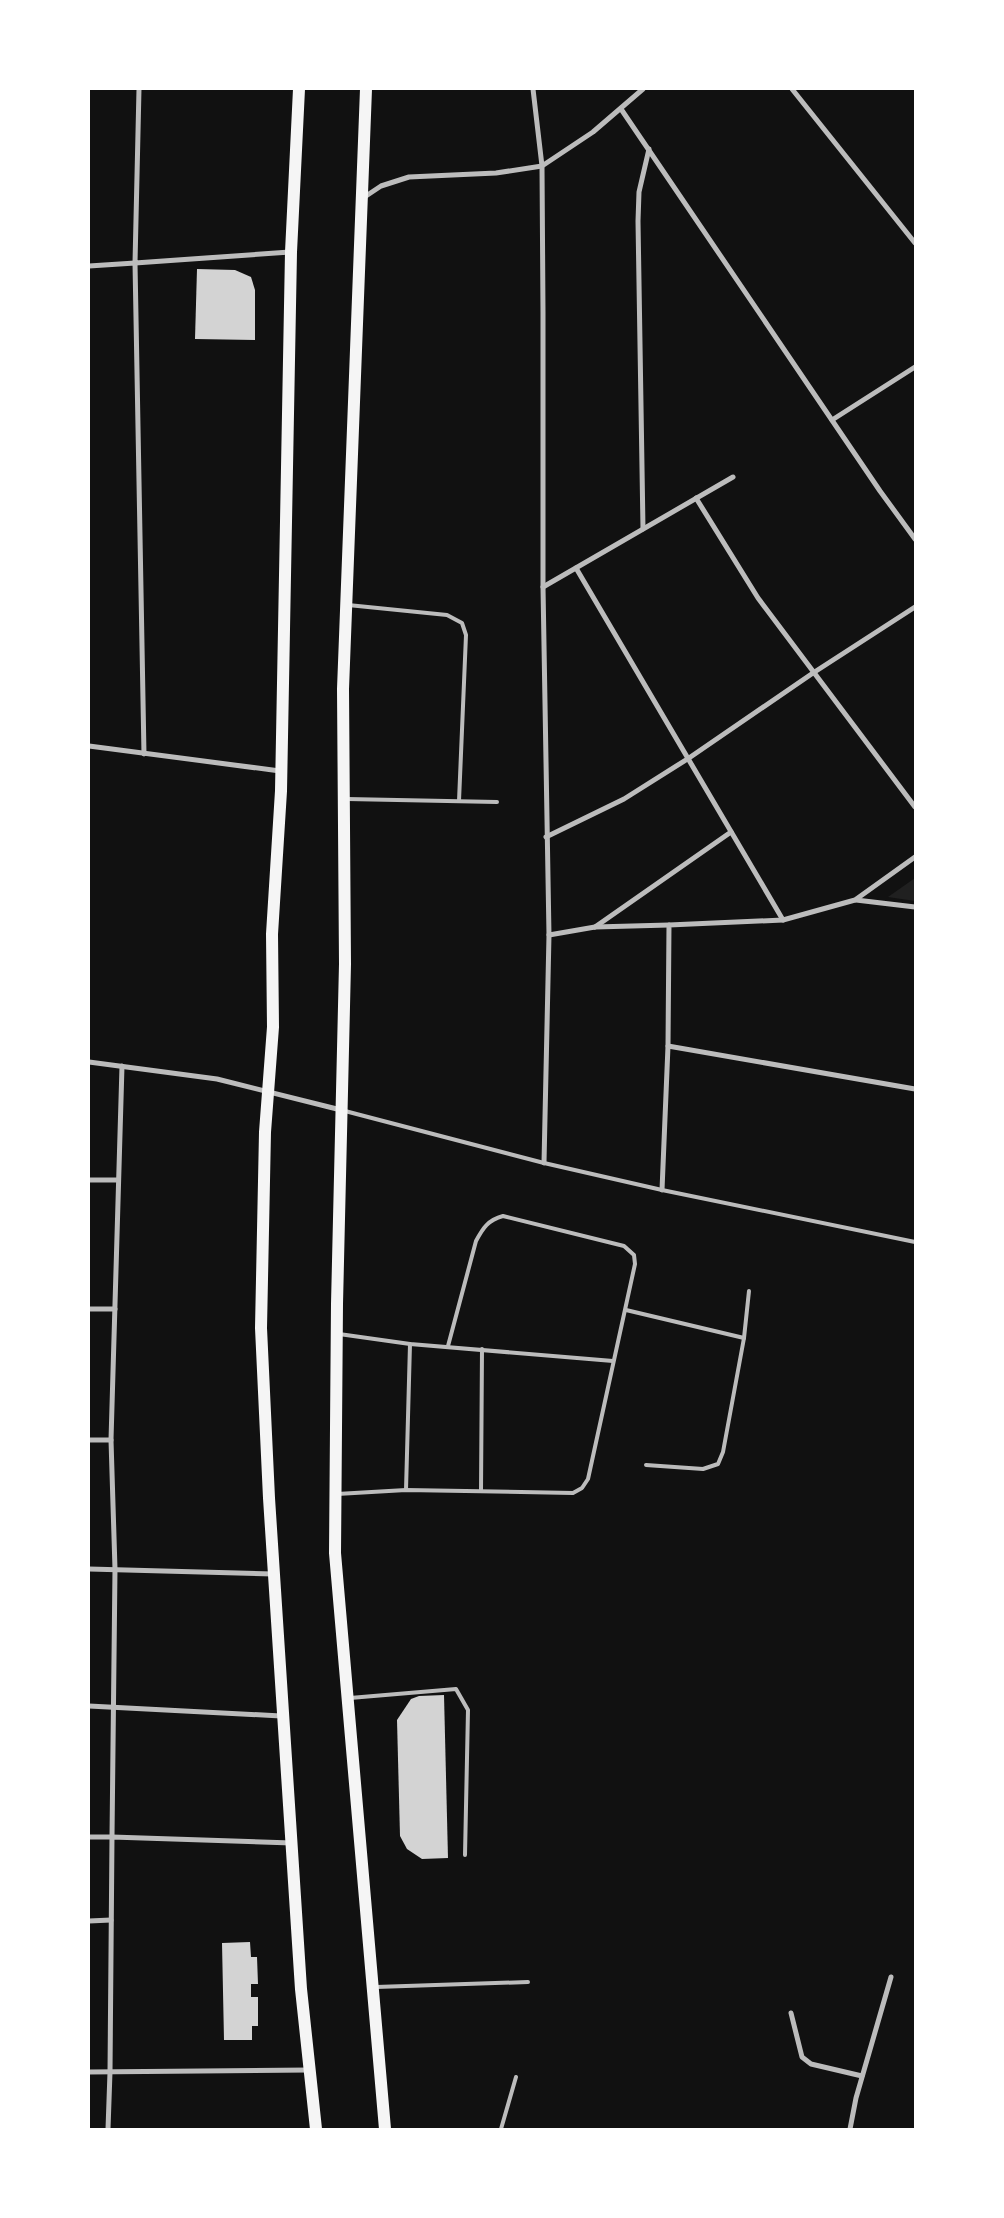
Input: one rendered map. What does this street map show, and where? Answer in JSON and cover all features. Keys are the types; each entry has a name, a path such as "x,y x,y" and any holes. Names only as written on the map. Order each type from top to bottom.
{"main road":[{"path":"299,89 291,252 281,791 272,934 273,1028 267,1091 261,1328 274,1574 301,1989 316,2129"},
{"path":"366,89 343,689 345,955 339,1208 335,1553 385,2129"}],"street":[{"path":"138,89 135,263 144,754"},
{"path":"533,89 542,166 543,587 549,935 544,1163"},
{"path":"362,199 381,186 409,177 496,173 542,166 593,132 643,89"},
{"path":"792,89 915,242"},
{"path":"621,109 832,420 915,538"},
{"path":"643,529 638,221 639,192 649,149"},
{"path":"89,266 291,252"},
{"path":"832,420 915,367"},
{"path":"543,587 733,477"},
{"path":"696,498 758,598 915,807"},
{"path":"576,568 783,920"},
{"path":"546,837 624,799 689,758 813,673 915,607"},
{"path":"89,746 280,771"},
{"path":"595,927 730,832"},
{"path":"549,935 595,927 783,920 855,900 915,857"},
{"path":"855,900 915,907"},
{"path":"662,1190 668,1046 669,925"},
{"path":"668,1046 915,1089"},
{"path":"89,1062 217,1079 342,1110"},
{"path":"108,2129 114,1569 111,1440 117,1180 122,1066"},
{"path":"89,1180 117,1180"},
{"path":"89,1309 115,1309"},
{"path":"89,1440 111,1440"},
{"path":"89,1569 274,1574"},
{"path":"89,1706 284,1716"},
{"path":"89,1837 293,1843"},
{"path":"89,1921 111,1920"},
{"path":"850,2129 856,2098 891,1977"},
{"path":"791,2013 802,2057 811,2064 862,2076"},
{"path":"89,2072 309,2070"}],"lane":[{"path":"346,604 447,615 462,623 466,635 459,801"},
{"path":"345,799 497,802"},
{"path":"342,1110 544,1163 662,1190 915,1242"},
{"path":"336,1494 406,1490 573,1493 582,1488 588,1479 626,1310 635,1264 634,1255 624,1246 503,1216 491,1220 483,1228 476,1241 448,1346"},
{"path":"646,1465 703,1469 718,1464 723,1452 744,1338 749,1291"},
{"path":"626,1310 744,1338"},
{"path":"337,1334 410,1344 613,1361"},
{"path":"406,1490 410,1344"},
{"path":"481,1491 482,1349"},
{"path":"349,1698 456,1689 468,1710 465,1855"},
{"path":"373,1987 528,1982"},
{"path":"501,2129 516,2077"}],"shaded area":[{"path":"915,878 915,901 888,897"}],"building":[{"path":"197,269 235,270 251,277 255,290 255,340 195,339"},
{"path":"444,1695 448,1858 422,1859 407,1849 400,1836 397,1720 411,1699 419,1696"},
{"path":"250,1942 251,1957 257,1957 258,1984 251,1984 251,1997 258,1997 258,2026 252,2026 252,2040 224,2040 222,1943"}]}
